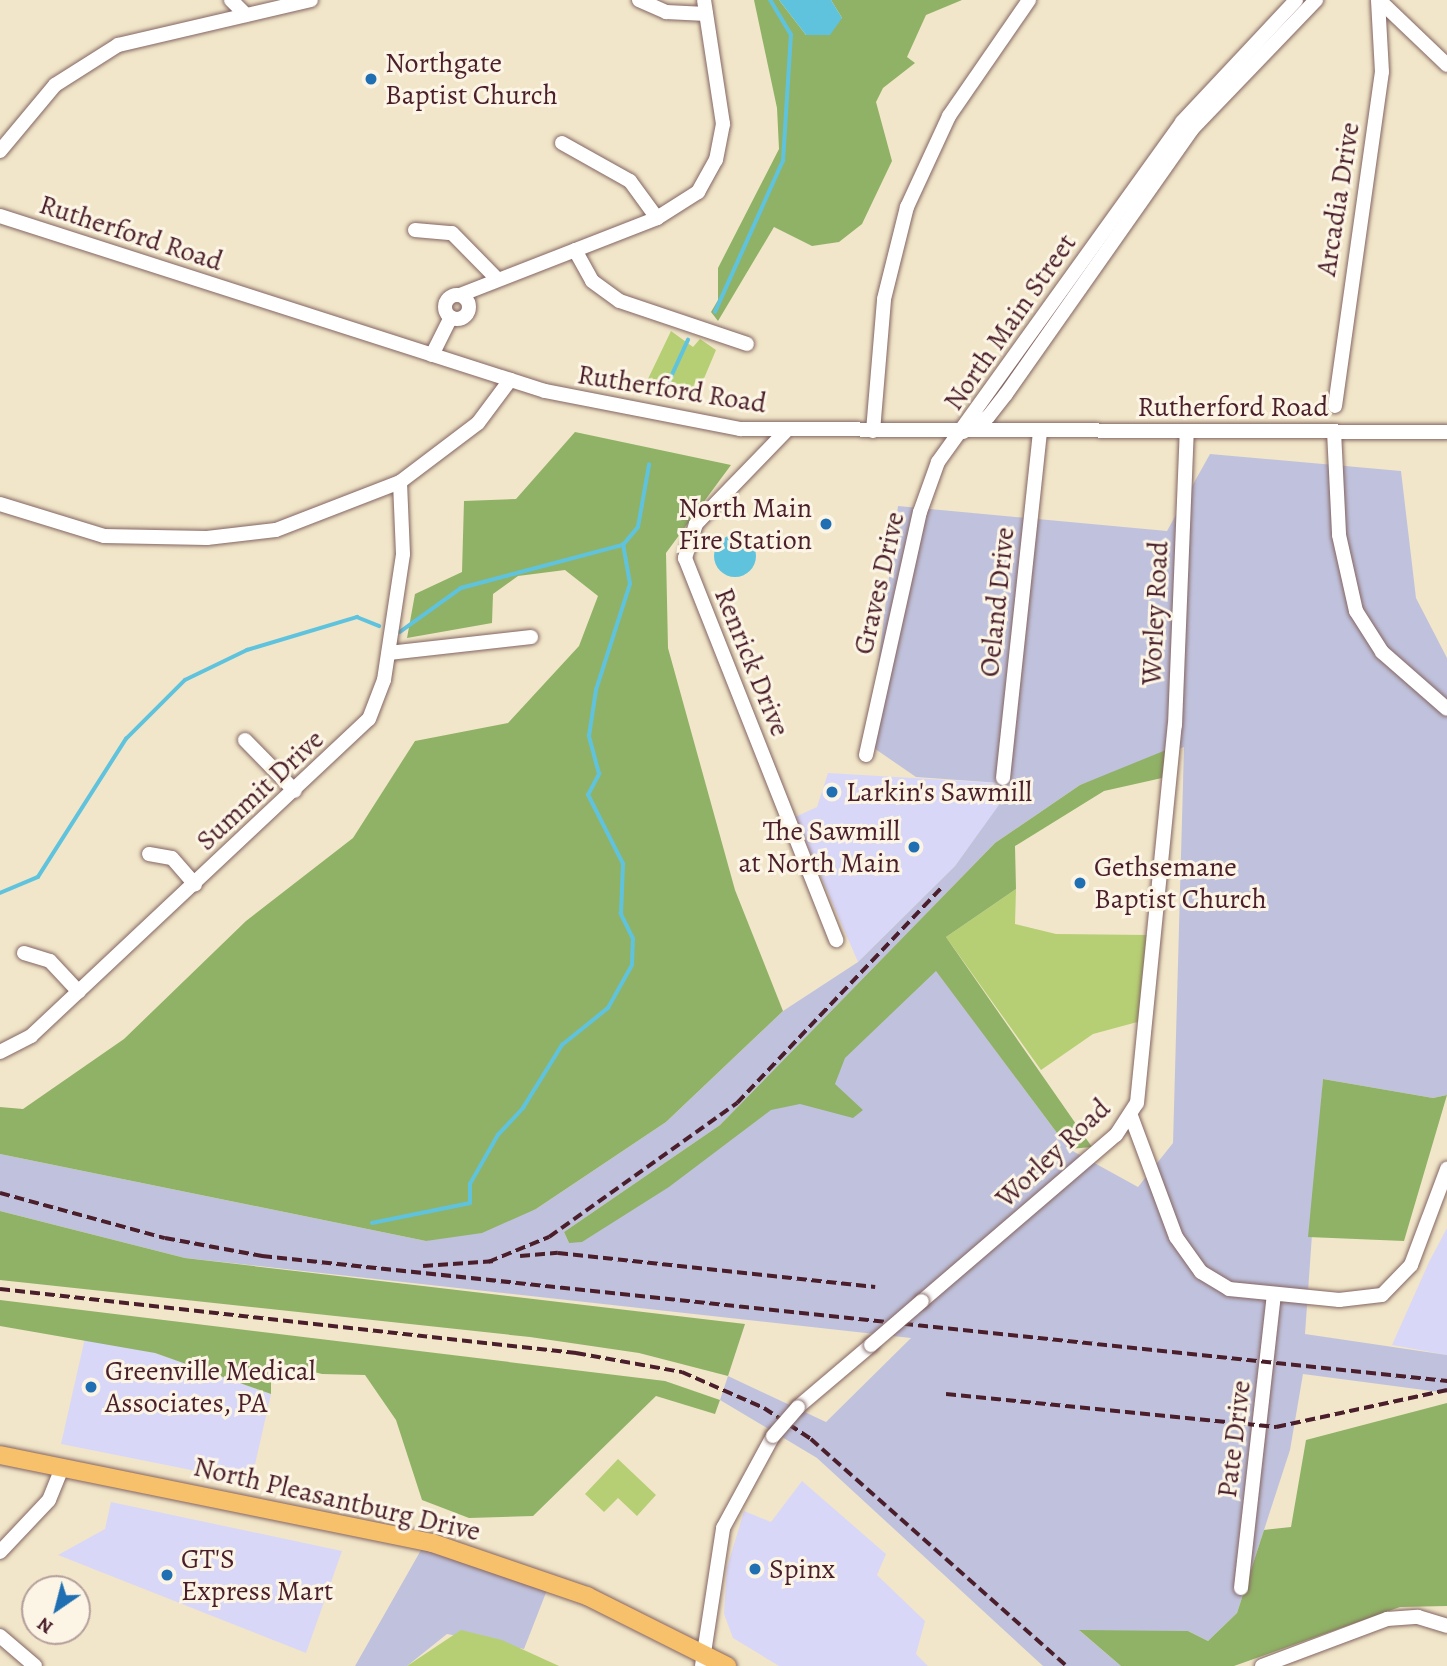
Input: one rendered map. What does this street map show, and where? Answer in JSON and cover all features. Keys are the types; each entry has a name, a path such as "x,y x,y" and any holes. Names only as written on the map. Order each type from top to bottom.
{"main road":[{"name":"North Pleasantburg Drive","path":"0,1455 432,1543 559,1584 702,1659 727,1666"}],"street":[{"path":"232,0 246,15"},
{"path":"0,151 55,85 86,62 135,39 311,0"},
{"path":"451,317 445,304 460,295 657,218 698,192 718,152 722,99 705,7 666,12 639,0"},
{"path":"873,431 884,299 908,206 949,116 1029,0"},
{"name":"North Main Street","path":"962,433 988,417 1006,394 1207,91 1296,0"},
{"name":"North Main Street","path":"1160,163 1244,70 1316,0"},
{"path":"1378,0 1447,65"},
{"name":"Arcadia Drive","path":"1335,407 1382,72 1378,0"},
{"path":"562,143 630,181 657,218"},
{"name":"Rutherford Road","path":"0,216 510,380 658,416 787,430 962,433 1447,432"},
{"path":"415,230 452,233 497,279"},
{"path":"575,250 592,281 620,301 747,344"},
{"path":"451,317 463,318 497,279"},
{"path":"460,295 470,307"},
{"path":"432,355 451,317"},
{"path":"0,504 104,536 206,538 306,522 400,482 478,424 510,380"},
{"name":"Renrick Drive","path":"787,430 696,524 685,558 836,940"},
{"name":"Oeland Drive","path":"1003,778 1040,431"},
{"path":"1334,431 1339,536 1356,611 1382,652 1447,709"},
{"name":"Worley Road","path":"702,1659 723,1528 773,1436 798,1407 1131,1116 1143,1077 1175,724 1187,432"},
{"name":"Graves Drive","path":"866,755 920,512 938,462 962,433"},
{"name":"Summit Drive","path":"0,1052 31,1036 369,719 389,653 405,539 400,482"},
{"path":"389,653 531,637"},
{"path":"245,740 295,791"},
{"path":"149,854 172,858 195,884"},
{"path":"24,953 50,961 79,992"},
{"path":"1131,1116 1172,1230 1201,1272 1229,1289 1274,1296 1355,1300 1394,1287 1412,1265 1447,1169"},
{"name":"Pate Drive","path":"1241,1588 1274,1296"},
{"path":"0,1552 49,1500 62,1467"},
{"path":"1262,1666 1387,1619 1418,1617 1447,1626"},
{"path":"0,1636 35,1666"}],"shaded area":[{"path":"1210,454 1401,471 1416,598 1447,658 1447,1095 1433,1098 1323,1079 1305,1334 1447,1355 1447,1393 1303,1374 1290,1450 1237,1613 1208,1641 1188,1631 1080,1631 1121,1666 1043,1666 817,1458 720,1400 728,1376 826,1422 911,1338 185,1258 0,1211 0,1154 426,1241 536,1209 666,1122 783,1011 858,962 955,866 1014,784 916,777 868,744 898,506 1167,531","holes":["1184,747 1173,1143 1138,1187 1069,1149 936,970 569,1243 564,1232 720,1125 995,843 1080,785"]},
{"path":"828,773 1015,784 955,866 858,962 795,817 817,807"},
{"path":"1447,1228 1447,1355 1392,1345 1429,1262"},
{"path":"85,1338 155,1353 271,1394 251,1482 61,1444"},
{"path":"802,1481 886,1554 877,1575 925,1621 916,1654 928,1666 779,1666 733,1638 724,1614 727,1568 744,1511 771,1522"},
{"path":"111,1502 342,1551 306,1653 58,1555 105,1529"},
{"path":"425,1543 549,1585 524,1649 447,1634 407,1666 355,1666"}],"green space":[{"path":"754,0 779,0 806,35 842,18 831,0 962,0 926,15 907,57 915,63 883,88 876,102 892,161 862,224 839,242 812,246 774,227 718,321 711,312 718,300 718,268 779,149 777,108"},
{"path":"671,331 693,347 700,339 716,350 697,395 647,381"},
{"path":"575,432 731,465 666,553 668,648 735,890 783,1011 666,1122 536,1209 482,1233 426,1241 0,1154 0,1107 23,1109 124,1039 246,921 353,838 415,741 508,723 579,646 598,596 565,570 518,576 493,594 492,623 407,638 415,594 462,572 464,501 516,499"},
{"path":"1166,750 1162,778 1104,791 1015,846 1016,889 946,937 1092,1147 1069,1149 936,971 845,1058 835,1084 863,1110 853,1118 800,1104 771,1110 669,1187 582,1242 569,1243 564,1232 720,1125 995,843 1080,785"},
{"path":"1016,889 1015,924 1056,934 1148,935 1141,1021 1093,1034 1041,1070 946,937"},
{"path":"1323,1079 1433,1098 1447,1095 1404,1241 1308,1237"},
{"path":"0,1211 185,1258 745,1324 728,1376 639,1353 530,1337 0,1280"},
{"path":"0,1300 665,1381 720,1400 715,1414 656,1396 533,1516 469,1518 422,1500 396,1420 365,1375 322,1374 271,1361 271,1394 155,1353 0,1326"},
{"path":"1447,1403 1447,1606 1400,1607 1234,1666 1121,1666 1079,1630 1188,1631 1208,1641 1237,1613 1264,1530 1291,1527 1306,1440"},
{"path":"618,1459 656,1495 637,1516 618,1498 604,1512 585,1494"},
{"path":"461,1630 502,1640 559,1666 407,1666"}],"water":[{"path":"779,0 831,0 842,18 830,35 806,35"},
{"path":"735,535 750,541 756,556 750,571 735,577 720,571 714,556 720,541"}],"waterway":[{"path":"715,312 783,161 791,35 770,0"},
{"path":"665,390 688,340"},
{"path":"400,632 461,588 623,545 638,527 649,465"},
{"path":"372,1223 470,1203 470,1184 498,1135 523,1108 562,1045 608,1008 632,965 633,939 621,914 623,864 588,795 599,774 589,736 596,690 630,584 623,545"},
{"path":"0,893 38,877 126,739 185,680 247,650 357,617 379,626"}],"railway":[{"path":"488,1262 549,1237 737,1103 943,886"},
{"path":"0,1193 165,1238 262,1256 1447,1381"},
{"path":"520,1256 558,1253 875,1287"},
{"path":"423,1266 496,1261"},
{"path":"0,1289 576,1353 682,1372 764,1408 811,1439 1067,1666"},
{"path":"946,1394 1276,1427 1447,1390"}],"place":[{"name":"Northgate Baptist Church","path":"371,79"},
{"name":"North Main Fire Station","path":"826,524"},
{"name":"Larkin's Sawmill","path":"832,792"},
{"name":"The Sawmill at North Main","path":"914,847"},
{"name":"Gethsemane Baptist Church","path":"1080,883"},
{"name":"Greenville Medical Associates, PA","path":"91,1387"},
{"name":"Spinx","path":"755,1569"},
{"name":"GT'S Express Mart","path":"167,1575"}]}
